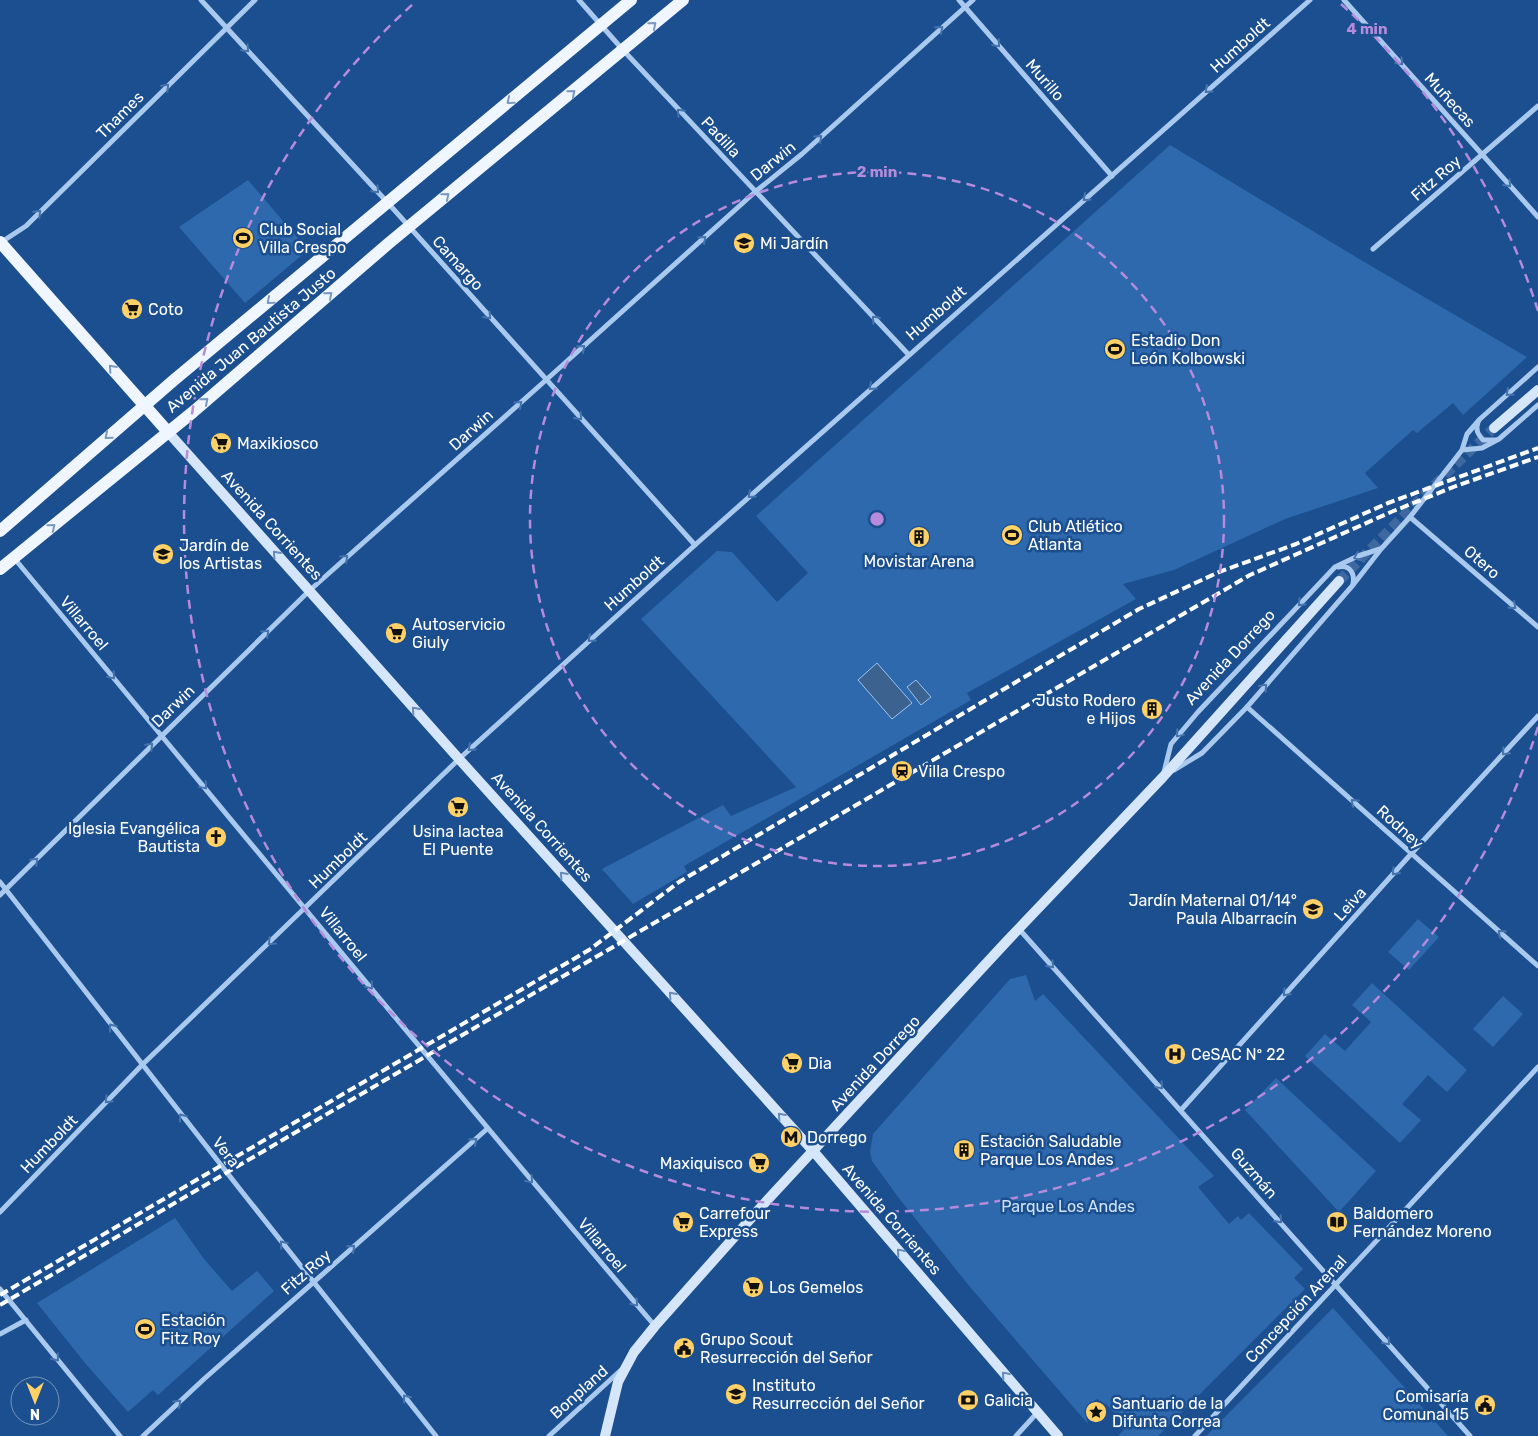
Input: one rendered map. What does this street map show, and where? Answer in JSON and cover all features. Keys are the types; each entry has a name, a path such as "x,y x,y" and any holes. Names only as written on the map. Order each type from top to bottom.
{"main road":[{"name":"Avenida Juan Bautista Justo","path":"0,532 145,405 631,0"},
{"name":"Avenida Juan Bautista Justo","path":"0,569 168,432 409,227 683,0"},
{"name":"Avenida Corrientes","path":"0,242 459,759 814,1152 1058,1436"},
{"path":"1494,428 1538,390"},
{"name":"Avenida Dorrego","path":"604,1436 613,1398 626,1366 654,1326 1019,928 1163,777 1339,582"}],"street":[{"name":"Camargo","path":"200,0 388,203 695,545"},
{"name":"Thames","path":"0,242 26,226 254,0"},
{"name":"Padilla","path":"579,0 755,192 909,354"},
{"name":"Murillo","path":"959,0 1112,176"},
{"name":"Darwin","path":"0,895 309,591 755,192 802,154 973,0"},
{"name":"Humboldt","path":"0,1212 142,1065 459,759 909,354 1310,0"},
{"name":"Muñecas","path":"1344,0 1538,217"},
{"name":"Fitz Roy","path":"1373,249 1538,106"},
{"name":"Avenida Dorrego","path":"1163,777 1202,753 1247,707 1410,516 1462,450 1467,434 1480,419 1538,367"},
{"path":"1462,450 1482,448 1499,439 1538,405"},
{"path":"1480,419 1476,427 1478,435 1484,440 1499,439"},
{"name":"Otero","path":"1410,516 1538,627"},
{"name":"Avenida Dorrego","path":"1163,777 1171,744 1198,712 1335,567 1358,556 1380,549"},
{"name":"Villarroel","path":"14,557 487,1129 654,1326"},
{"path":"1335,567 1342,566 1348,568 1352,573 1353,585"},
{"name":"Rodney","path":"1247,707 1538,966"},
{"name":"Leiva","path":"1181,1110 1538,716"},
{"name":"Vera","path":"0,882 142,1065 436,1436"},
{"name":"Guzmán","path":"1019,928 1470,1436"},
{"name":"Concepción Arenal","path":"1195,1436 1538,1067"},
{"name":"Fitz Roy","path":"143,1436 204,1379 487,1129"},
{"path":"0,1289 120,1436"},
{"path":"0,1334 26,1320"},
{"name":"Bonpland","path":"549,1436 626,1366"},
{"path":"1016,1436 1037,1412"}],"green space":[{"name":"Club Atlético Atlanta","path":"1170,145 1527,357 1463,415 1453,403 1417,433 1413,430 1365,473 1378,488 1285,519 1174,570 1123,584 1136,599 967,693 971,700 684,866 687,872 633,904 602,869 723,805 731,816 796,787 641,619 717,551 732,552 777,602 808,573 756,516"},
{"name":"Club Social Villa Crespo","path":"248,180 308,250 245,303 179,227"},
{"path":"1418,919 1439,937 1409,970 1388,952"},
{"name":"Parque Los Andes","path":"1026,975 1035,1001 1043,994 1214,1176 1198,1187 1229,1224 1238,1216 1241,1220 1249,1213 1303,1269 1294,1278 1305,1289 1158,1436 1118,1436 1127,1426 1107,1405 1097,1399 1089,1405 1085,1412 1088,1424 970,1287 898,1197 872,1161 870,1152 873,1134 1010,979"},
{"path":"1372,983 1467,1070 1447,1092 1428,1075 1402,1104 1421,1120 1400,1143 1305,1056 1325,1034 1345,1051 1371,1022 1352,1005"},
{"path":"1503,996 1523,1014 1493,1047 1473,1029"},
{"path":"1276,1078 1376,1171 1339,1212 1245,1110"},
{"name":"Estación Fitz Roy","path":"175,1218 204,1259 232,1291 257,1271 274,1291 158,1395 153,1390 128,1412 85,1363 37,1303"},
{"path":"1333,1308 1448,1436 1206,1436"}],"shaded area":[{"path":"877,663 912,703 892,719 858,680"},
{"path":"916,680 931,697 921,705 907,687"}],"tunnel":[{"path":"1339,581 1426,493 1494,428"}],"railway":[{"path":"0,1295 589,950 679,882 1139,609 1219,572 1296,544 1388,503 1538,448"},
{"path":"0,1305 1250,575 1391,512 1456,486 1538,457"}],"place":[{"name":"Club Social Villa Crespo","path":"243,238"},
{"name":"Mi Jardín","path":"744,243"},
{"name":"Coto","path":"132,309"},
{"name":"Estadio Don León Kolbowski","path":"1115,349"},
{"name":"Maxikiosco","path":"221,443"},
{"name":"Club Atlético Atlanta","path":"1012,535"},
{"name":"Movistar Arena","path":"919,537"},
{"name":"Jardín de los Artistas","path":"163,554"},
{"name":"Autoservicio Giuly","path":"396,633"},
{"name":"Justo Rodero e Hijos","path":"1152,709"},
{"name":"Villa Crespo","path":"902,771"},
{"name":"Usina lactea El Puente","path":"458,807"},
{"name":"Iglesia Evangélica Bautista","path":"216,837"},
{"name":"Jardín Maternal 01/14° Paula Albarracín","path":"1313,909"},
{"name":"CeSAC Nº 22","path":"1175,1054"},
{"name":"Dia","path":"792,1063"},
{"name":"Dorrego","path":"791,1137"},
{"name":"Estación Saludable Parque Los Andes","path":"964,1150"},
{"name":"Maxiquisco","path":"759,1163"},
{"name":"Carrefour Express","path":"683,1222"},
{"name":"Baldomero Fernández Moreno","path":"1337,1222"},
{"name":"Los Gemelos","path":"753,1287"},
{"name":"Estación Fitz Roy","path":"145,1329"},
{"name":"Grupo Scout Resurrección del Señor","path":"684,1348"},
{"name":"Instituto Resurrección del Señor","path":"736,1394"},
{"name":"Galicia","path":"968,1400"},
{"name":"Comisaría Comunal 15","path":"1485,1405"},
{"name":"Santuario de la Difunta Correa","path":"1096,1412"}]}
